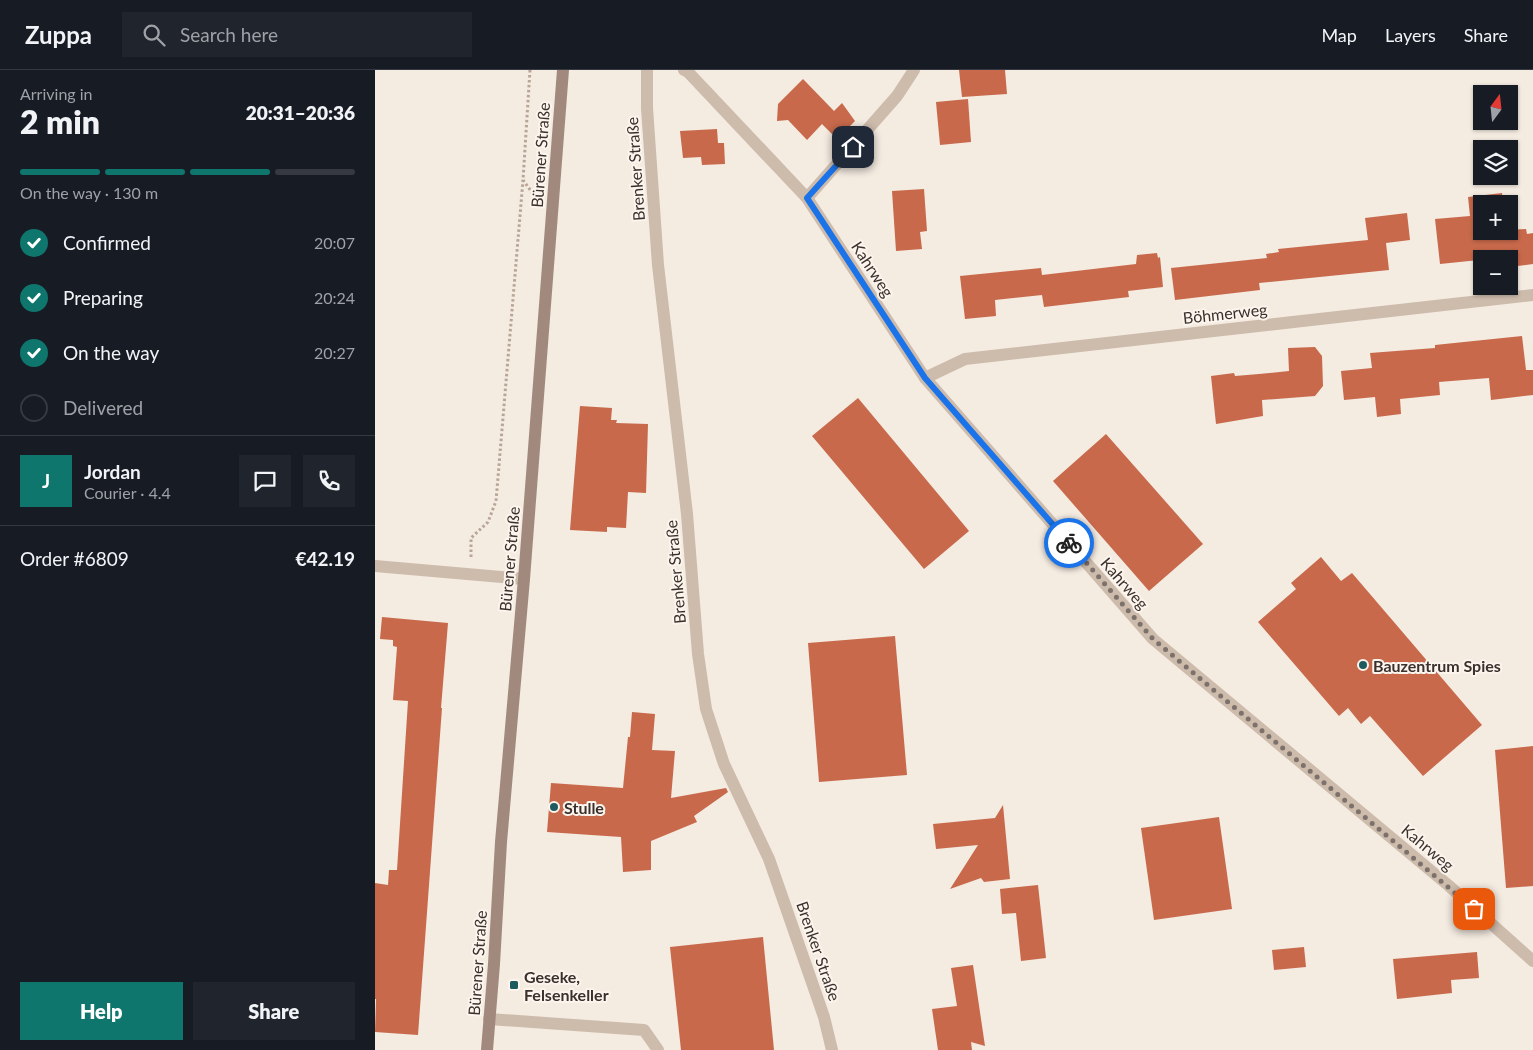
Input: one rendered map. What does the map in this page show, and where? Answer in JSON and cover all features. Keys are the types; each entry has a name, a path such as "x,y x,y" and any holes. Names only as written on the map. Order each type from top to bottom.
{"main road":[{"name":"Bürener Straße","path":"487,1050 501,842 524,579 563,70"}],"street":[{"name":"Brenker Straße","path":"647,70 647,108 658,265 687,514 698,654 706,709 724,764 769,859 824,1017 833,1050"},
{"name":"Kahrweg","path":"684,70 807,198 925,378 1153,639 1440,878 1533,961"},
{"path":"807,198 897,96 914,70"},
{"name":"Böhmerweg","path":"925,378 965,359 1533,295"},
{"path":"375,566 524,579"},
{"path":"489,1019 644,1030 658,1050"}],"path":[{"path":"471,574 471,538 488,522 496,501 523,180 530,70"},
{"path":"523,180 551,219"}],"building":[{"path":"959,70 1005,70 1007,94 962,97"},
{"path":"803,79 834,111 842,103 855,121 837,139 822,124 807,140 788,120 777,121 778,104"},
{"path":"968,99 971,142 940,145 936,102"},
{"path":"717,129 718,143 724,143 725,164 702,165 701,157 683,158 680,131"},
{"path":"924,189 927,231 920,232 922,249 896,251 892,191"},
{"path":"1502,193 1502,195 1485,195"},
{"path":"1473,196 1473,240 1518,240 1518,229 1526,229 1527,234 1533,233 1533,264 1518,266 1518,250 1473,250 1473,261 1440,264 1435,219 1470,216 1468,197"},
{"path":"1407,213 1410,240 1386,243 1389,270 1259,283 1260,290 1175,300 1171,268 1267,258 1266,254 1279,252 1278,249 1368,240 1365,218"},
{"path":"1157,253 1158,258 1160,257 1163,287 1128,291 1129,297 1044,307 1042,295 995,300 996,316 965,319 960,276 1041,268 1042,275 1136,264 1137,255"},
{"path":"1522,336 1526,370 1533,370 1533,395 1491,400 1489,378 1439,382 1440,395 1400,399 1401,414 1377,417 1375,397 1344,400 1341,371 1372,368 1370,353 1435,348 1435,345"},
{"path":"1315,347 1322,356 1323,386 1315,396 1262,400 1263,416 1216,424 1211,376 1234,373 1235,376 1289,371 1288,348"},
{"path":"858,398 969,531 924,569 812,436"},
{"path":"580,406 612,408 611,420 617,420 616,423 648,424 646,493 628,492 626,528 607,527 607,532 570,530"},
{"path":"1106,434 1203,544 1149,591 1053,481"},
{"name":"Bauzentrum Spies","path":"1321,557 1341,581 1352,573 1482,725 1423,776 1370,716 1361,724 1348,708 1339,716 1258,622 1296,589 1291,583"},
{"path":"382,617 448,623 418,1035 375,1032 375,883 388,885 389,870 397,870 408,701 393,700 397,647 393,646 393,640 380,639"},
{"path":"895,636 907,775 819,782 808,643"},
{"path":"632,712 655,714 652,750 675,751 671,798 726,788 728,792 694,816 697,822 651,841 651,870 623,872 621,837 547,832 551,783 623,788"},
{"path":"1533,746 1533,886 1506,888 1495,750"},
{"path":"1003,805 1010,879 984,882 981,878 950,889 978,845 936,849 933,824 995,818"},
{"path":"1219,817 1232,909 1154,920 1141,828"},
{"path":"1038,885 1046,958 1021,961 1016,913 1002,914 1000,889"},
{"path":"763,937 774,1050 681,1050 670,947"},
{"path":"1304,947 1306,967 1274,970 1272,950"},
{"path":"1477,952 1479,978 1451,980 1452,993 1397,999 1393,959"},
{"path":"973,965 985,1046 971,1042 972,1050 938,1050 932,1009 957,1006 951,968"}],"way so far":[{"path":"1069,543 1153,639 1433,872 1474,909"}],"place":[{"name":"Bauzentrum Spies","path":"1363,665"},
{"name":"Stulle","path":"554,807"},
{"name":"Geseke, Felsenkeller","path":"514,985"}],"route":[{"path":"853,147 807,198 925,378 1069,543"}]}
